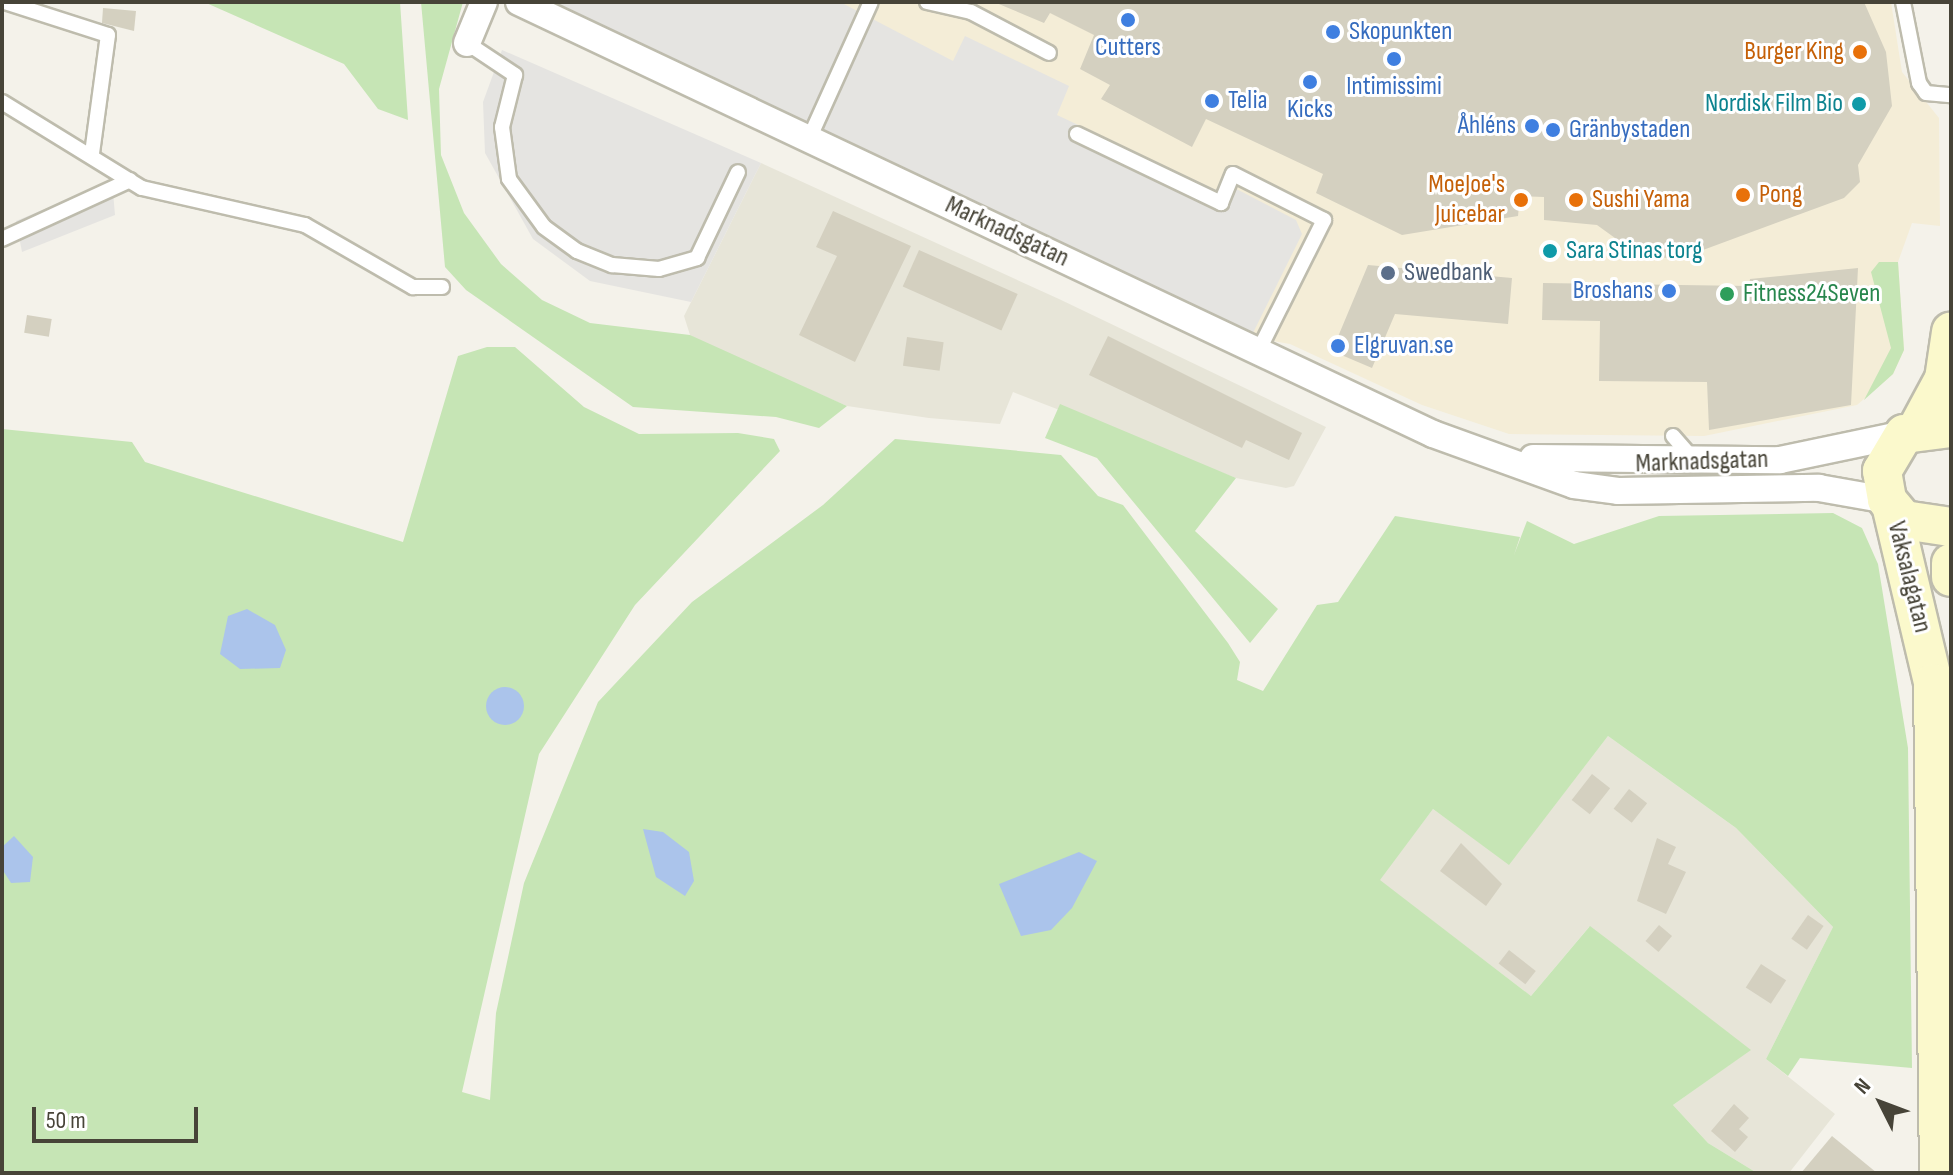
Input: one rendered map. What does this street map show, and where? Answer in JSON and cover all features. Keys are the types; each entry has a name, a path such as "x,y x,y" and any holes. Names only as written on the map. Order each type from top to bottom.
{"main road":[{"path":"1924,430 1944,379 1951,332"},
{"name":"Vaksalagatan","path":"1924,430 1882,471 1933,683 1939,1173"},
{"path":"1889,504 1918,527 1951,527"},
{"name":"Vaksalagatan","path":"1951,563 1951,577"}],"street":[{"path":"467,43 484,2"},
{"name":"Marknadsgatan","path":"519,2 1433,434 1497,454 1574,485 1618,491 1819,488 1889,504"},
{"name":"Marknadsgatan","path":"1497,454 1698,464 1780,460 1924,430"}],"lane":[{"path":"5,2 108,35 92,154"},
{"path":"809,139 871,2"},
{"path":"927,2 971,12 1049,53"},
{"path":"1903,2 1919,83 1926,93 1951,95"},
{"path":"467,43 515,75 502,127 509,179 544,227 577,251 612,265 659,269 697,258 738,172"},
{"path":"2,102 92,154 130,180 305,225 413,287 442,287"},
{"path":"1077,134 1221,203 1233,174 1324,220 1258,352"},
{"path":"2,239 130,180"},
{"path":"1673,436 1698,464"}],"shaded area":[{"path":"543,2 1891,2 1902,72 1939,118 1940,226 1912,223 1898,262 1904,350 1893,374 1857,405 1704,436 1509,434 1422,405 1290,344 1251,337"},
{"path":"543,2 840,2 953,61 965,36 1069,86 1057,115 1216,190 1221,181 1296,220 1302,234 1251,337"},
{"path":"502,50 761,163 691,302 590,281 533,239 485,153 483,102"},
{"path":"761,163 1059,299 1326,427 1294,486 1286,488 1236,478 1013,392 1000,424 847,406 707,345 690,335 684,316"},
{"path":"112,181 115,215 22,252 16,221"},
{"path":"1608,736 1736,828 1833,927 1766,1059 1835,1114 1789,1173 1757,1173 1708,1143 1673,1105 1750,1050 1623,951 1589,927 1531,996 1379,880 1433,809 1509,864"}],"green space":[{"path":"204,2 400,2 408,120 378,109 344,64"},
{"path":"421,2 463,2 439,89 441,155 464,213 501,264 542,300 590,323 690,335 847,406 819,428 776,417 633,407 466,290 445,267"},
{"path":"1879,262 1898,262 1904,350 1893,374 1864,400 1891,348 1871,272"},
{"path":"487,347 515,347 584,407 639,434 738,433 774,439 780,451 635,605 539,754 462,1092 490,1100 496,1013 524,883 598,702 692,602 823,505 895,439 1061,455 1098,496 1123,505 1228,643 1240,662 1237,680 1263,691 1317,605 1338,602 1395,516 1520,537 1514,555 1527,521 1574,544 1659,516 1833,513 1862,528 1878,564 1908,748 1912,1068 1800,1058 1788,1076 1766,1059 1833,927 1736,828 1608,736 1509,865 1433,809 1380,880 1531,996 1590,926 1751,1050 1673,1105 1708,1143 1757,1173 2,1173 2,429 132,442 145,462 403,542 458,356"},
{"path":"1060,404 1236,478 1195,531 1278,609 1250,643 1097,458 1045,438"}],"water":[{"path":"247,609 275,625 286,650 280,668 240,669 220,654 228,616"},
{"path":"505,687 518,693 524,706 518,719 505,725 492,719 486,706 492,693"},
{"path":"643,829 663,832 689,852 694,881 685,896 656,877"},
{"path":"14,836 33,857 30,882 11,883 2,869 2,847"},
{"path":"1079,852 1097,861 1072,908 1051,930 1021,936 999,884"}],"building":[{"name":"Gränbystaden","path":"994,2 1864,2 1886,52 1892,106 1858,165 1860,182 1844,198 1676,260 1633,251 1597,225 1544,220 1544,197 1520,196 1518,216 1402,235 1316,193 1323,174 1206,119 1192,147 1101,99 1110,85 1080,69 1094,35 1050,13 1044,23"},
{"path":"103,8 136,11 134,31 102,23"},
{"path":"833,211 911,246 855,362 799,335 837,256 816,247"},
{"path":"919,250 1018,294 1001,330 903,287"},
{"path":"1368,265 1512,278 1508,324 1395,314 1372,368 1332,351"},
{"path":"1858,268 1851,405 1709,430 1707,382 1599,381 1600,321 1542,320 1543,283 1749,286 1750,279"},
{"path":"27,315 52,319 49,337 24,333"},
{"path":"1108,336 1302,433 1289,460 1246,440 1242,448 1089,375"},
{"path":"907,337 944,342 940,371 903,366"},
{"path":"1592,774 1610,788 1590,814 1572,800"},
{"path":"1629,789 1647,803 1632,823 1614,809"},
{"path":"1657,838 1676,847 1668,864 1686,872 1666,914 1637,901"},
{"path":"1461,843 1502,884 1486,906 1440,871"},
{"path":"1808,915 1824,926 1807,950 1791,939"},
{"path":"1659,925 1672,936 1659,952 1646,941"},
{"path":"1509,950 1536,971 1525,984 1499,963"},
{"path":"1761,964 1786,980 1771,1004 1746,987"},
{"path":"1734,1104 1749,1118 1739,1129 1748,1137 1735,1152 1711,1131"},
{"path":"1832,1136 1877,1173 1801,1173"}],"place":[{"name":"Cutters","path":"1128,20"},
{"name":"Skopunkten","path":"1333,32"},
{"name":"Burger King","path":"1860,52"},
{"name":"Intimissimi","path":"1394,59"},
{"name":"Kicks","path":"1310,82"},
{"name":"Telia","path":"1212,101"},
{"name":"Nordisk Film Bio","path":"1859,104"},
{"name":"Åhléns","path":"1532,126"},
{"name":"Gränbystaden","path":"1553,130"},
{"name":"Pong","path":"1743,195"},
{"name":"MoeJoe's Juicebar","path":"1521,200"},
{"name":"Sushi Yama","path":"1576,200"},
{"name":"Sara Stinas torg","path":"1550,251"},
{"name":"Swedbank","path":"1388,273"},
{"name":"Broshans","path":"1669,291"},
{"name":"Fitness24Seven","path":"1727,294"},
{"name":"Elgruvan.se","path":"1338,346"}]}
